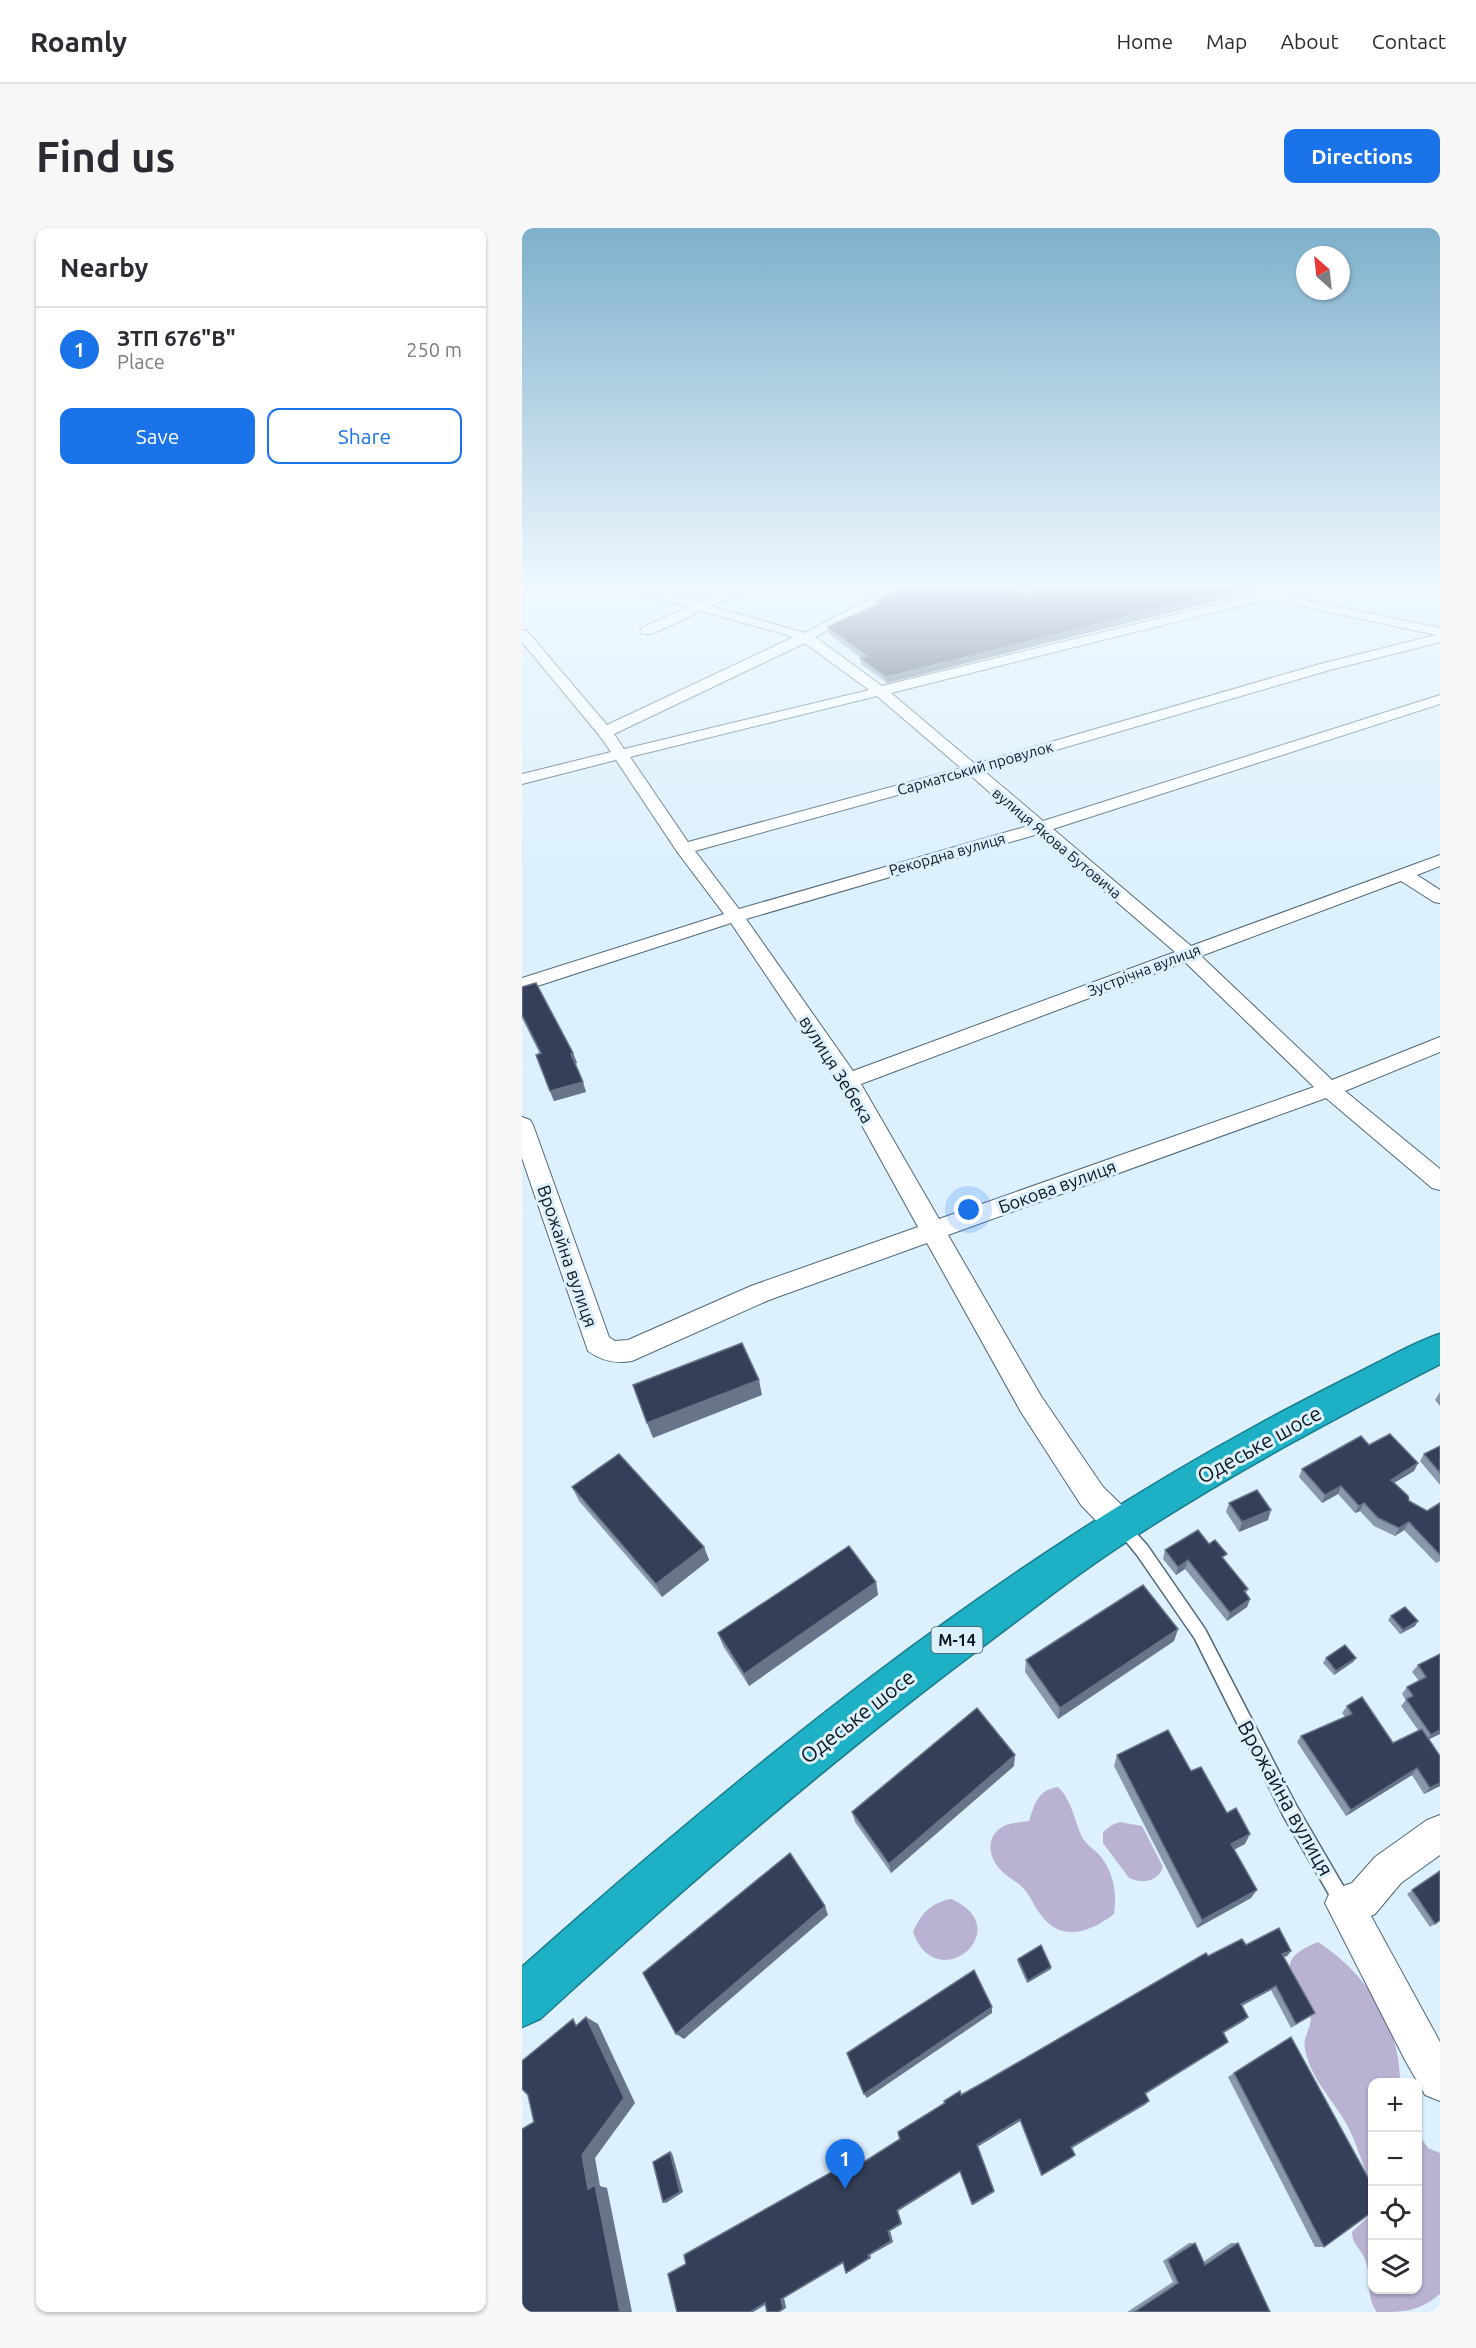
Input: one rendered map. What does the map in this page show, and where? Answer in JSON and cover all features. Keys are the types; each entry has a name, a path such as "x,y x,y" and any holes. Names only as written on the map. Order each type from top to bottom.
{"highway":[{"name":"Одеське шосе","path":"522,2001 610,1920 771,1783 952,1643 1120,1524 1261,1442 1440,1348"}],"street":[{"name":"вулиця Зебека","path":"564,683 605,732 684,849 735,916 848,1082 1031,1404 1092,1496 1120,1524"},
{"path":"605,732 707,683"},
{"name":"вулиця Якова Бутовича","path":"867,683 1187,953 1329,1089 1440,1182"},
{"path":"522,779 920,683"},
{"name":"Сарматський провулок","path":"684,849 971,770 1269,683"},
{"name":"Рекордна вулиця","path":"522,985 735,916 1039,828 1440,699"},
{"name":"Зустрічна вулиця","path":"848,1082 1440,860"},
{"path":"1403,874 1440,898"},
{"name":"Бокова вулиця","path":"607,1351 620,1353 632,1350 760,1293 1329,1089 1440,1044"},
{"name":"Врожайна вулиця","path":"522,1125 598,1343 607,1351"},
{"path":"1344,1903 1362,1901 1388,1870 1440,1833"},
{"name":"Врожайна вулиця","path":"1344,1903 1408,2025 1440,2079"}],"lane":[{"name":"Врожайна вулиця","path":"1120,1524 1142,1550 1200,1634 1290,1811 1344,1903"}],"shaded area":[{"path":"1058,1787 1070,1804 1084,1840 1099,1854 1105,1864 1112,1877 1115,1892 1114,1914 1096,1926 1076,1932 1067,1932 1049,1924 1023,1888 999,1869 990,1848 991,1841 999,1829 1008,1824 1029,1821 1038,1798 1046,1791"},
{"path":"1120,1822 1142,1826 1163,1867 1153,1879 1139,1881 1129,1878 1103,1843 1103,1832"},
{"path":"951,1899 970,1911 977,1926 975,1940 966,1952 954,1959 939,1959 924,1951 913,1932 920,1919 932,1906"},
{"path":"1318,1942 1351,1969 1377,2002 1394,2040 1400,2078 1368,2078 1368,2178 1351,2133 1317,2080 1308,2060 1305,2039 1311,2018 1294,1981 1290,1965 1293,1957"},
{"path":"1422,2139 1428,2148 1440,2153 1440,2294 1418,2308 1396,2312 1377,2312 1370,2294 1422,2294"},
{"path":"1368,2217 1368,2271 1364,2257 1354,2242 1352,2232"}],"building":[{"path":"536,983 573,1053 571,1054 583,1082 550,1091 536,1055 541,1053 522,1015 522,987"},
{"path":"742,1343 759,1380 647,1423 633,1385"},
{"path":"1390,1434 1418,1463 1391,1480 1408,1496 1409,1501 1427,1511 1440,1503 1440,1555 1409,1522 1399,1528 1378,1518 1364,1503 1359,1506 1341,1486 1325,1495 1302,1469 1361,1436 1369,1445"},
{"path":"1440,1446 1440,1473 1424,1454"},
{"path":"619,1454 704,1547 656,1584 572,1487"},
{"path":"1257,1490 1271,1510 1242,1522 1229,1503"},
{"path":"1198,1530 1209,1544 1215,1540 1227,1554 1222,1557 1248,1589 1244,1591 1250,1599 1230,1613 1188,1560 1178,1567 1165,1550"},
{"path":"849,1546 876,1582 744,1674 718,1633"},
{"path":"1143,1585 1178,1629 1060,1708 1026,1660"},
{"path":"1405,1607 1418,1621 1403,1630 1391,1616"},
{"path":"1345,1645 1356,1658 1336,1671 1326,1658"},
{"path":"1440,1654 1440,1730 1431,1735 1406,1699 1413,1696 1407,1687 1426,1677 1418,1665"},
{"path":"1362,1697 1393,1743 1422,1729 1440,1756 1440,1783 1430,1788 1417,1768 1351,1810 1301,1736 1352,1714 1347,1706"},
{"path":"977,1708 1015,1755 889,1864 852,1812"},
{"path":"1168,1730 1191,1771 1201,1767 1227,1813 1236,1808 1250,1834 1231,1844 1257,1890 1202,1920 1117,1755"},
{"path":"790,1853 825,1906 676,2034 643,1973"},
{"path":"1440,1871 1440,1920 1435,1924 1412,1890"},
{"path":"1279,1928 1291,1951 1282,1954 1315,2013 1296,2024 1276,1986 1241,2004 1248,2017 1223,2032 1228,2042 1145,2093 1149,2101 1071,2147 1075,2155 1042,2175 1020,2119 977,2145 994,2191 972,2204 960,2171 897,2210 901,2223 888,2231 891,2241 868,2255 869,2258 846,2273 843,2262 781,2299 783,2309 778,2312 767,2312 765,2303 750,2312 677,2312 668,2274 686,2264 684,2255 862,2155 864,2162 900,2139 898,2132 960,2091 961,2095 1206,1953 1208,1956 1242,1939 1246,1945"},
{"path":"1041,1945 1051,1967 1028,1981 1018,1959"},
{"path":"974,1970 992,2007 864,2094 847,2053"},
{"path":"586,2017 624,2098 582,2155 588,2189 595,2185 620,2312 522,2312 522,2129 534,2122 528,2095 522,2089 522,2061 573,2019 576,2026"},
{"path":"1291,2037 1368,2178 1368,2215 1324,2247 1234,2073"},
{"path":"670,2152 680,2192 663,2202 653,2162"},
{"path":"1195,2243 1205,2265 1238,2243 1270,2312 1134,2312 1178,2283 1168,2260"}],"place":[{"name":"ЗТП 676\"В\"","path":"845,2189"}]}
